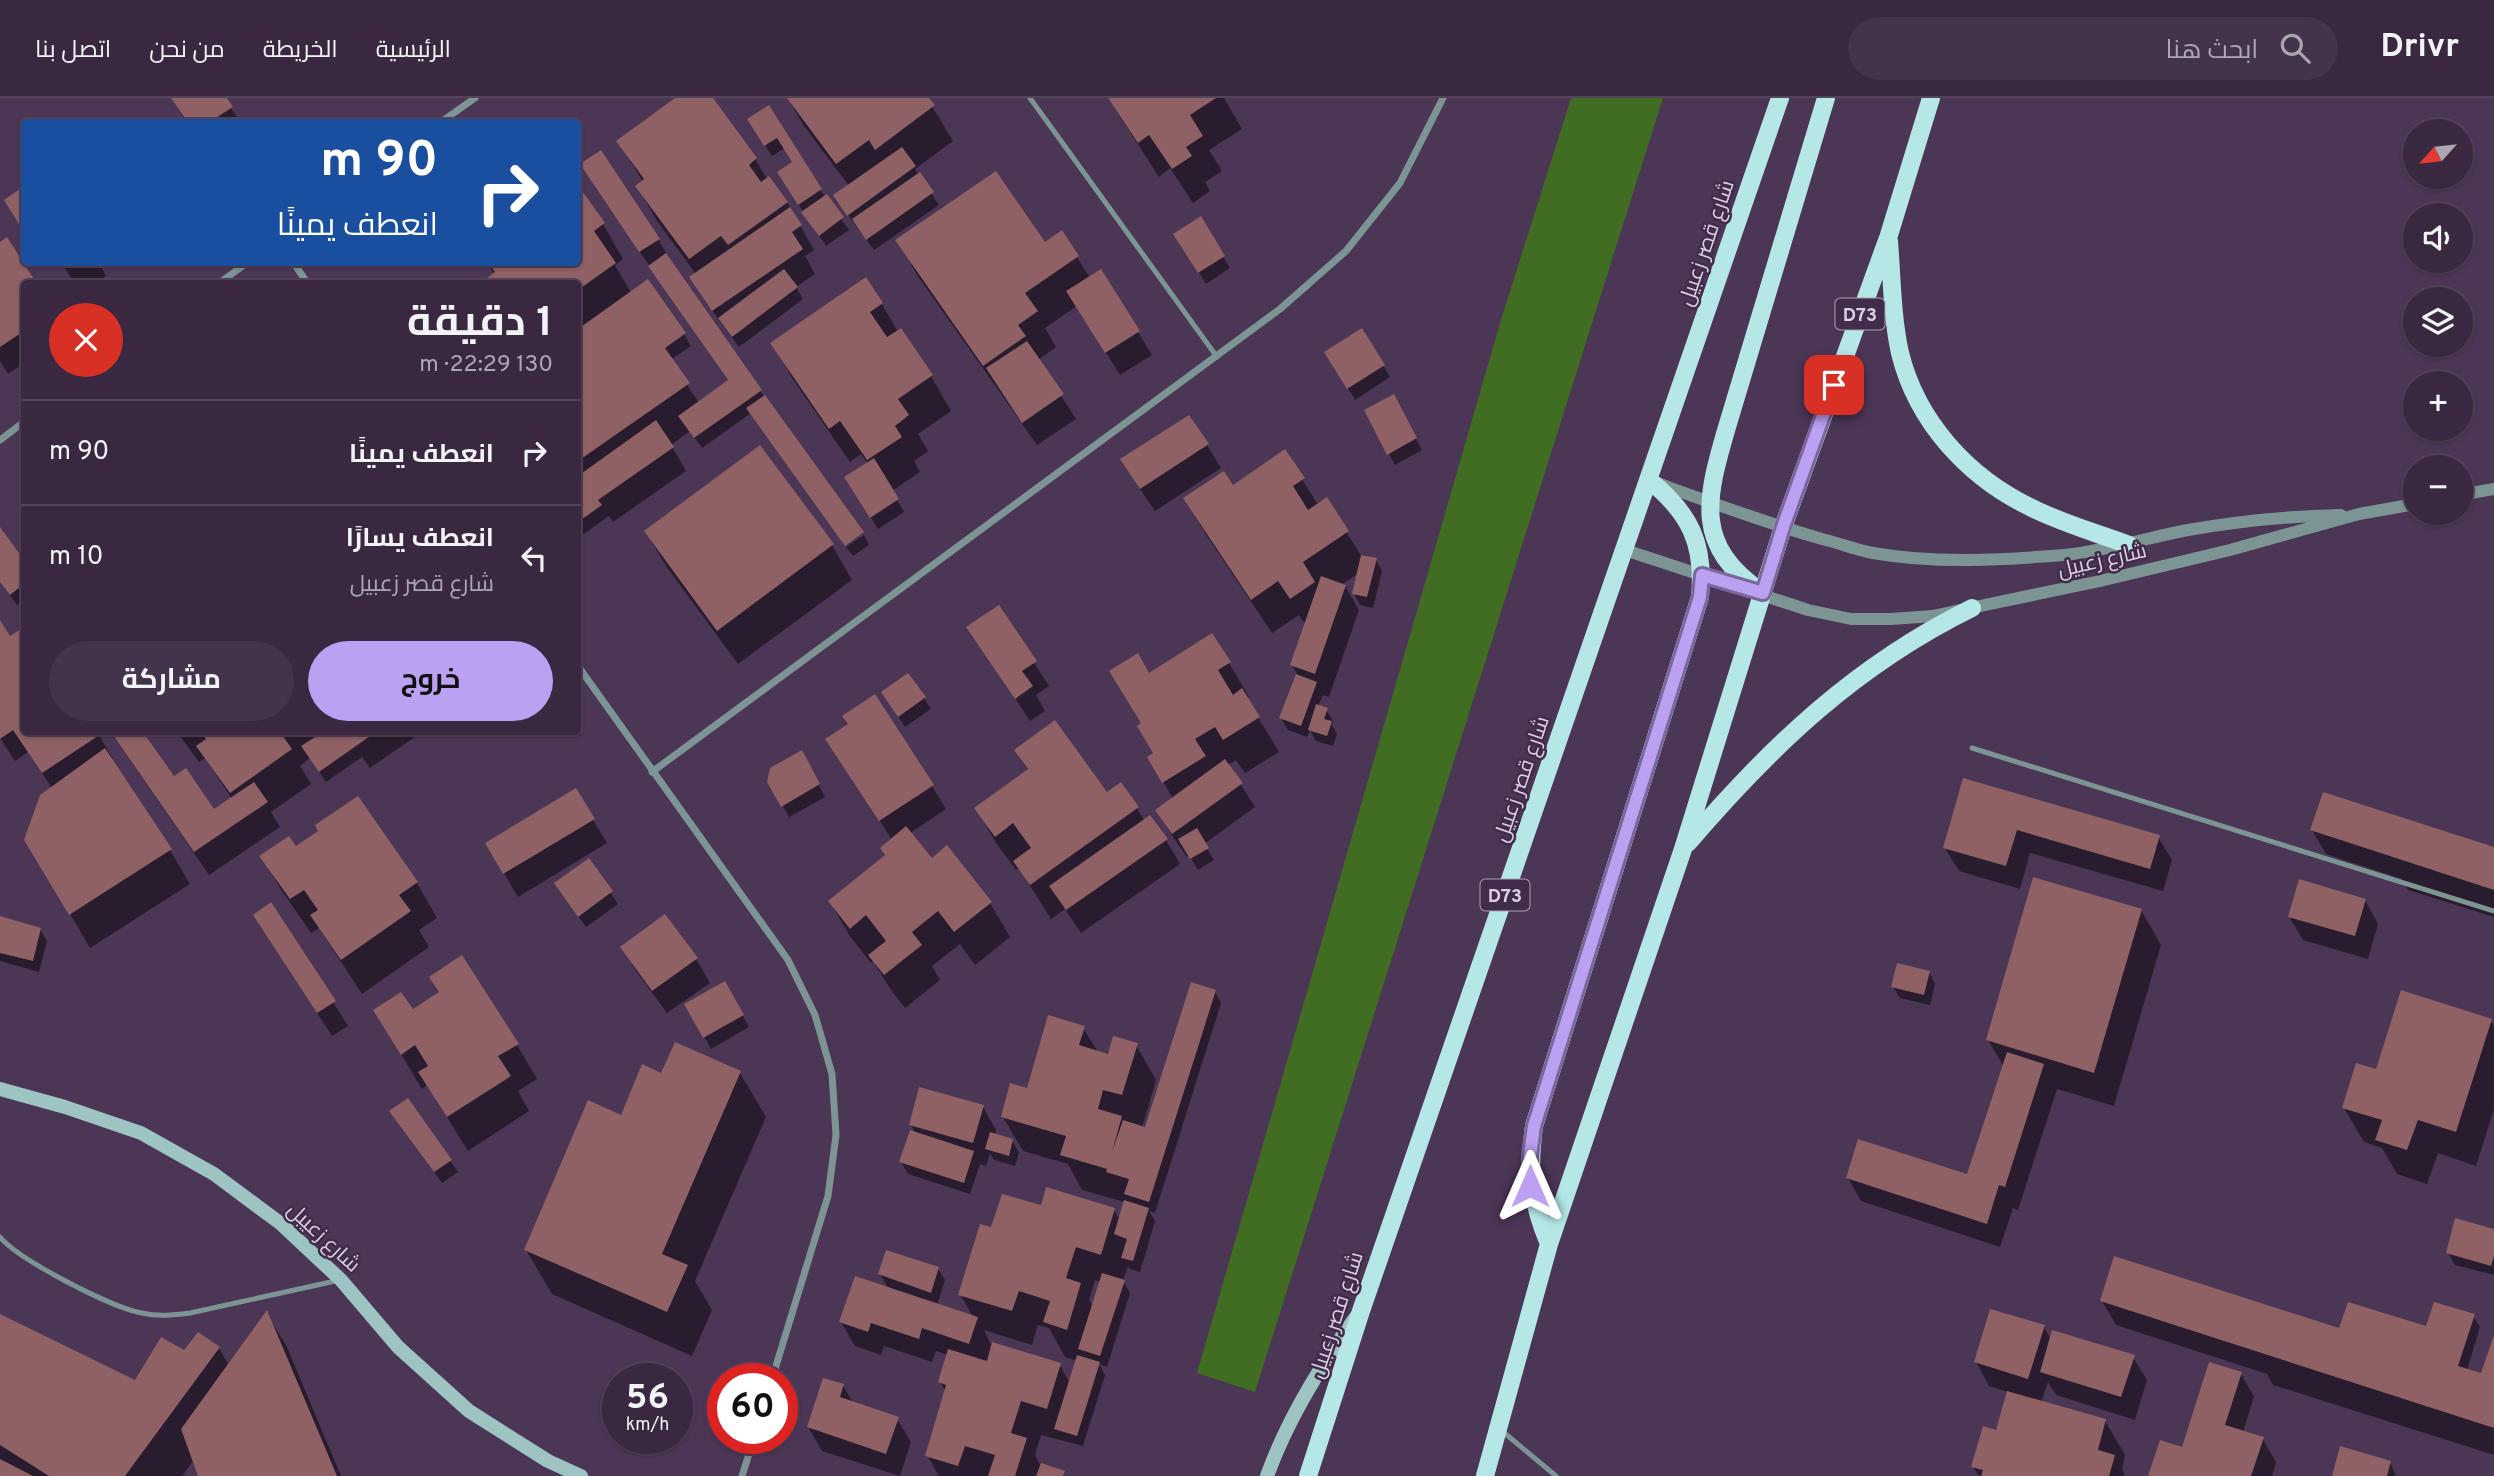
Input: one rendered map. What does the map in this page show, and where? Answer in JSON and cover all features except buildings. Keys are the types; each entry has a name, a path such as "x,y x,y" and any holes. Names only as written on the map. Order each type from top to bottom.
{"main road":[{"name":"شارع قصر زعبيل","path":"1308,1476 1361,1311 1780,98"},
{"path":"1763,593 1744,581 1728,565 1714,535 1709,502 1723,440 1826,98"},
{"name":"D73","path":"1485,1476 1549,1244 1683,849 1783,527 1889,235 1931,98"},
{"path":"1889,235 1894,316 1901,355 1914,391 1932,425 1956,455 1979,477 2005,494 2032,509 2129,545"},
{"path":"1549,1244 1537,1216 1530,1186 1534,1126 1700,597 1700,552 1693,531 1681,510 1649,480"},
{"path":"1683,849 1733,790 1788,736 1846,686 1927,630 1972,608"},
{"name":"شارع زعيبل","path":"0,1089 65,1107 141,1133 214,1174 280,1223 341,1280 398,1347 469,1411 548,1461 581,1476"},
{"path":"1267,1476 1287,1429 1309,1388 1361,1311"}],"street":[{"path":"445,119 475,98"},
{"path":"652,772 1280,309 1346,251 1399,183 1443,98"},
{"path":"223,280 243,266"},
{"path":"0,440 21,424"},
{"name":"شارع زعبيل","path":"1649,480 1783,527 1873,553 1937,559 2066,555 2243,521 2301,515 2359,514"},
{"path":"2473,493 2494,489"},
{"name":"شارع زعبيل","path":"1625,550 1763,593 1808,610 1850,620 1891,619 1972,608 2139,572 2359,514 2403,506"},
{"path":"581,670 788,960 816,1014 832,1074 836,1135 828,1196 777,1363"},
{"path":"742,1476 749,1454"}],"lane":[{"path":"1030,98 1217,357"},
{"path":"1972,748 2494,911"},
{"path":"0,1237 25,1258 118,1306 141,1313 166,1316 190,1313 341,1280"},
{"path":"1499,1427 1556,1476"}],"green space":[{"path":"1571,98 1663,98 1255,1392 1197,1373 1500,323"}],"route":[{"path":"1530,1186 1534,1126 1700,597 1702,575 1763,593 1783,527 1834,385"}]}
